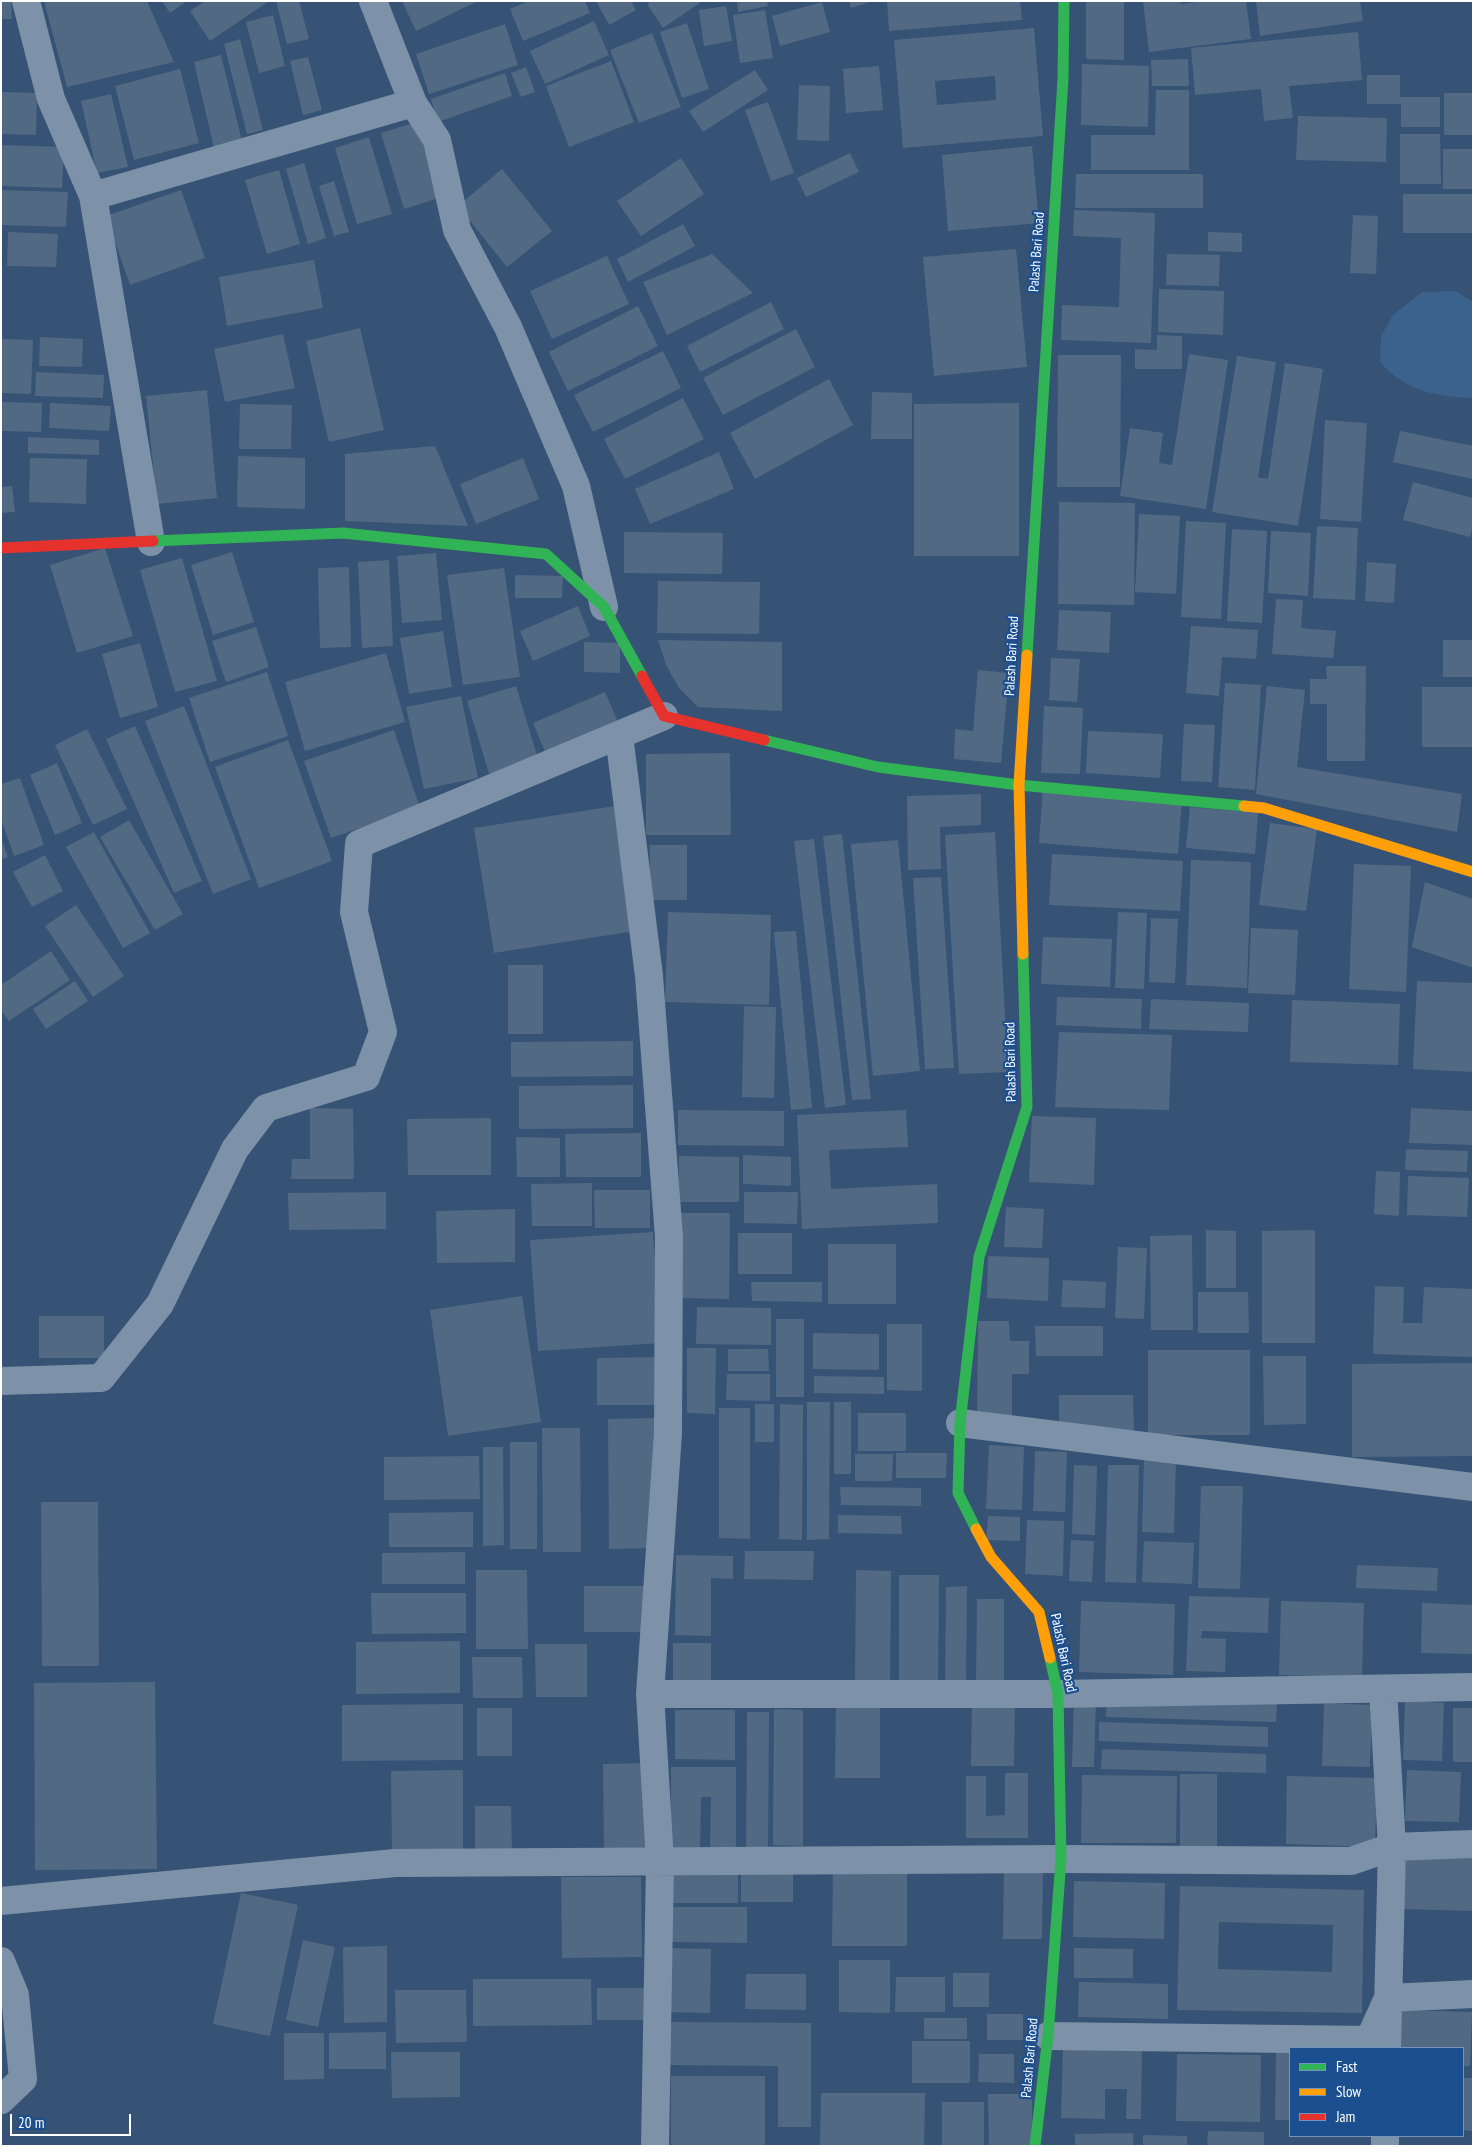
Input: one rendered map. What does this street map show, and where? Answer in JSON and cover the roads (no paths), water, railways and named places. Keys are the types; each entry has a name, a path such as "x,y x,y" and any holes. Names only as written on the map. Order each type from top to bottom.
{"street":[{"path":"26,1 51,100 93,196 151,542"},
{"path":"372,1 413,103 437,140 456,230 508,327 576,486 604,607 664,716"},
{"name":"Palash Bari Road","path":"1035,2146 1048,2036 1061,1859 1058,1694 1039,1612 991,1557 958,1493 960,1423 979,1257 1027,1107 1019,784 1063,79 1064,1"},
{"path":"93,196 413,103"},
{"path":"1,548 343,533 546,554 604,607"},
{"path":"1,1381 101,1378 160,1304 235,1149 266,1108 366,1077 383,1032 354,912 360,844 664,716 878,766 1019,784 1264,808 1473,872"},
{"path":"619,735 649,976 669,1237 668,1433 650,1694 660,1862 655,2146"},
{"path":"960,1423 1473,1487"},
{"path":"650,1694 1058,1694 1473,1687"},
{"path":"1383,1689 1392,1847 1387,2047"},
{"path":"1,1901 395,1863 1061,1859 1352,1861 1392,1847 1473,1844"},
{"path":"1,1962 15,1995 23,2079 1,2100"},
{"path":"1388,1998 1473,1994"},
{"path":"1048,2036 1369,2040 1388,1998"}],"water":[{"path":"1456,291 1473,302 1473,398 1446,396 1422,391 1400,380 1380,362 1381,336 1393,315 1422,292"}]}
